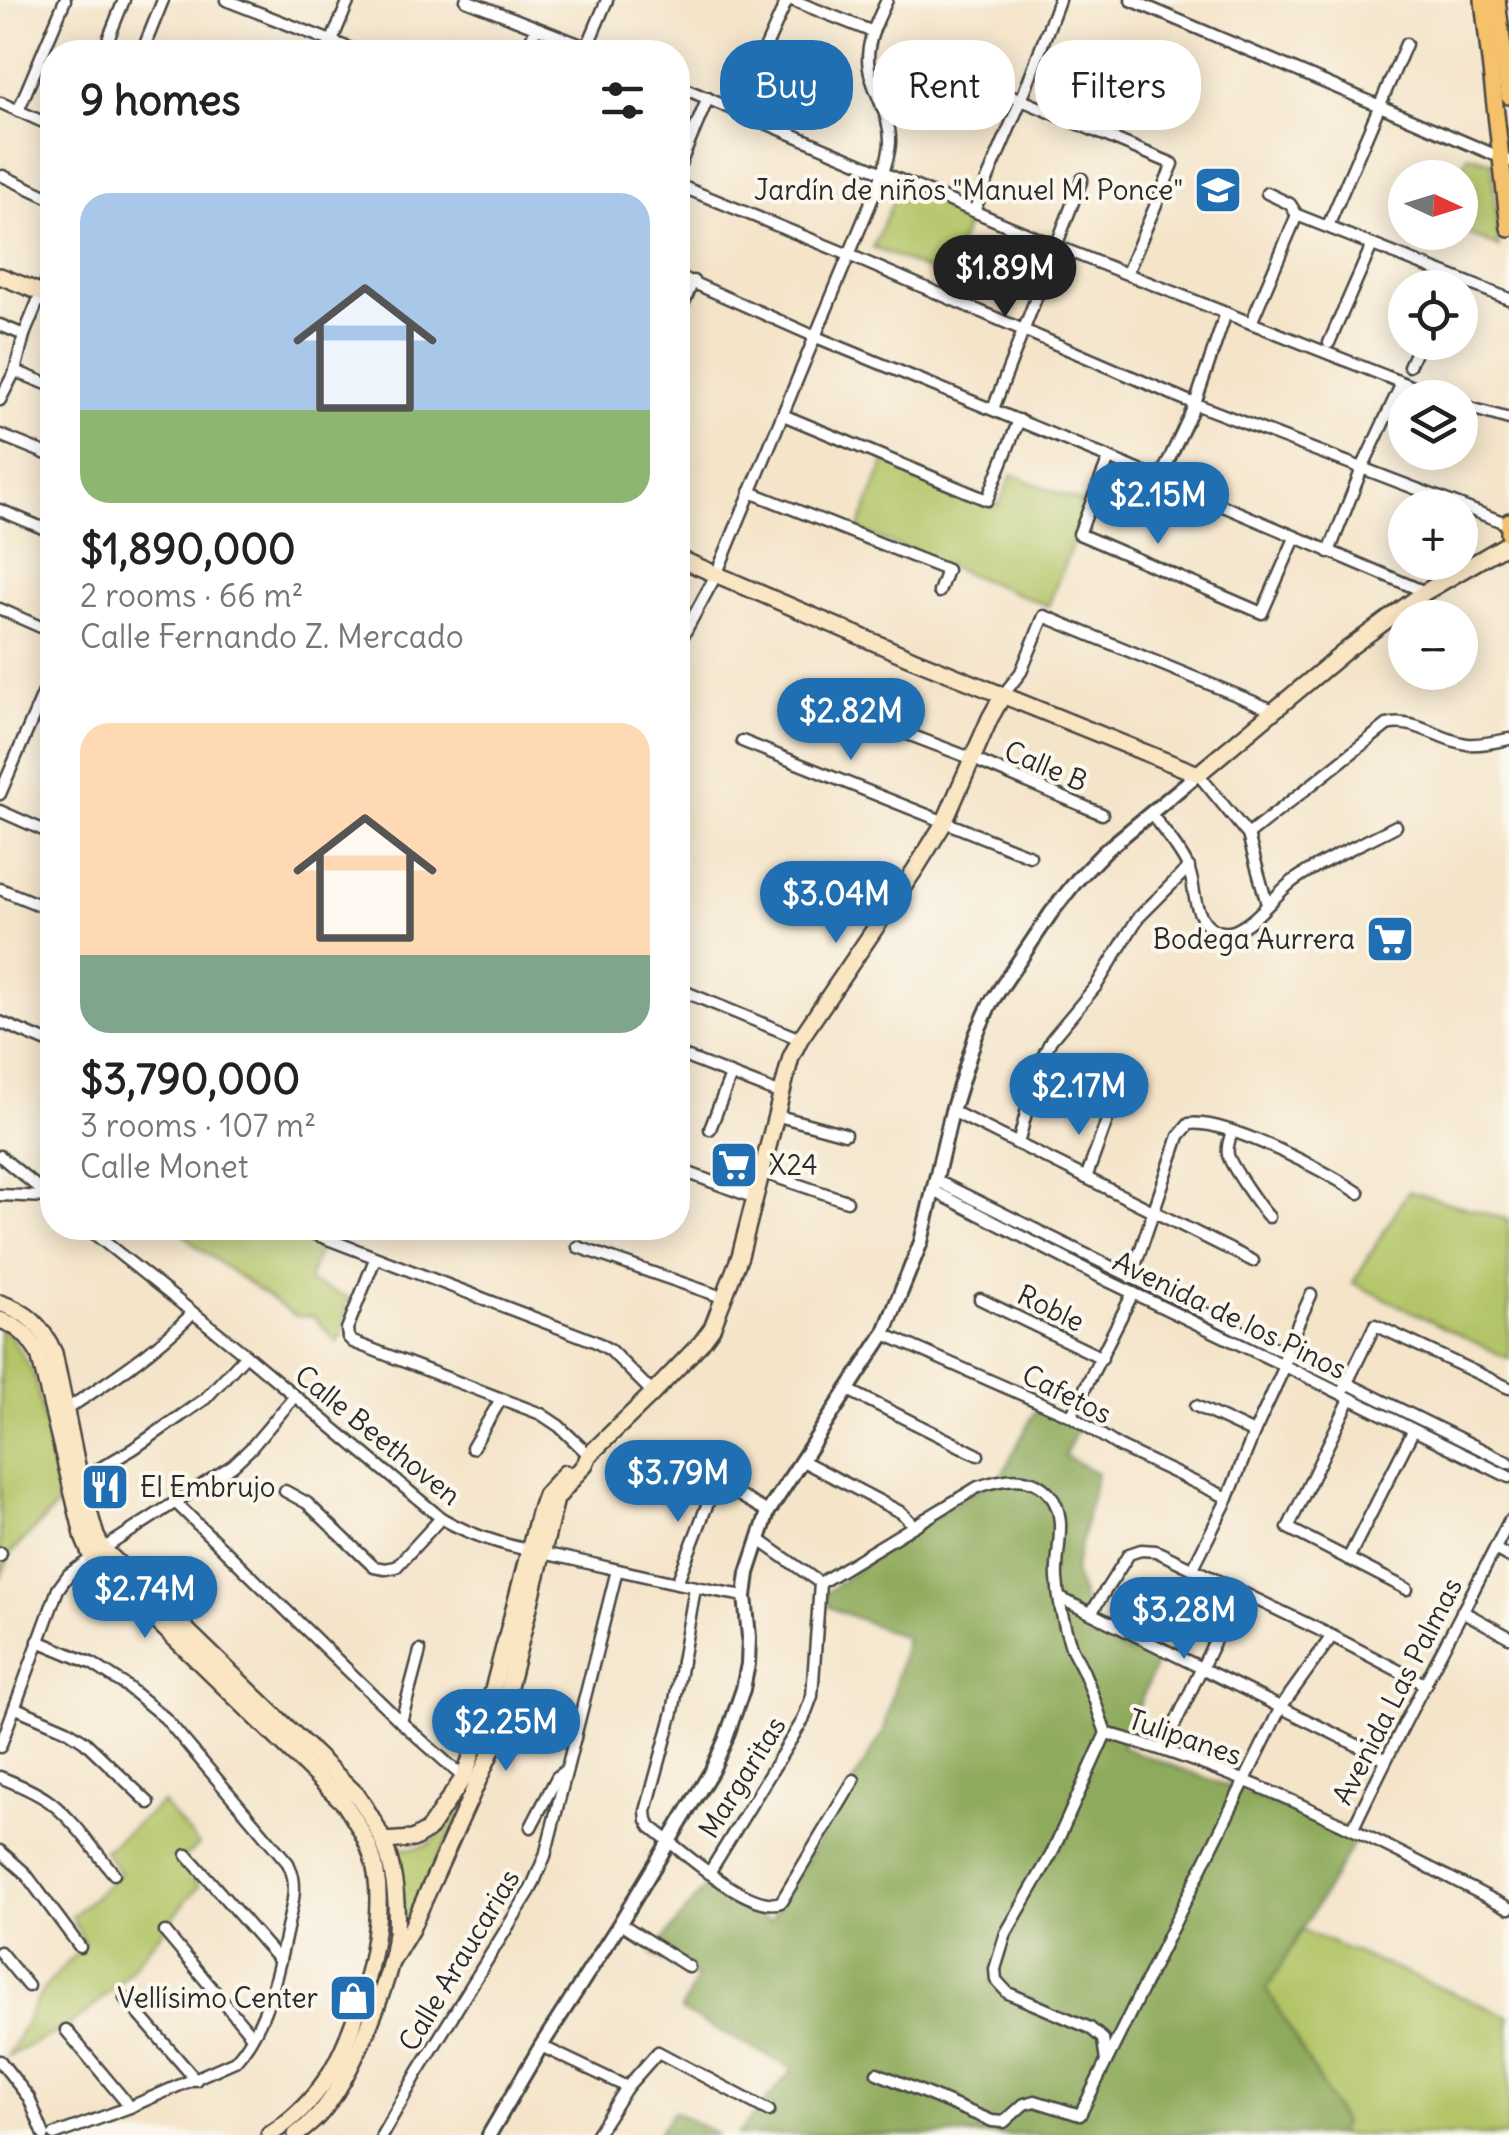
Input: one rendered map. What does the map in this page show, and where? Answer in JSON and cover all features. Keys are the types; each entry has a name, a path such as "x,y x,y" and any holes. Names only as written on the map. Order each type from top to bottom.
{"main road":[{"path":"1494,1 1505,88 1509,228"},
{"path":"0,276 40,292"},
{"path":"1509,522 1509,534"},
{"path":"690,563 1198,774 1349,648 1425,592 1509,543"},
{"path":"390,1964 412,1928 470,1783 489,1704 556,1499 589,1455 653,1394 712,1328 740,1256 791,1057 944,823 1003,695"},
{"path":"0,1303 17,1308 34,1320 54,1352 97,1554"},
{"path":"0,1320 28,1335 38,1354 84,1539 307,1756 357,1795 383,1841 396,1906 390,1964 363,2042 339,2087 319,2116 296,2135"},
{"path":"383,1841 413,1840 428,1830 470,1783 494,1743 538,1551"},
{"path":"270,2135 308,2104 328,2078 348,2034 372,1961 377,1932 376,1873 368,1844 344,1803 307,1756"}],"street":[{"path":"48,40 65,0"},
{"path":"108,40 124,0"},
{"path":"147,40 163,0"},
{"path":"226,0 314,40"},
{"path":"332,40 348,0"},
{"path":"466,0 568,40"},
{"path":"590,40 607,0"},
{"path":"770,40 789,0 873,32"},
{"path":"690,623 716,575 883,173 891,146 890,130 868,64 873,32 886,0"},
{"path":"974,211 1059,0"},
{"path":"1131,0 1505,160"},
{"path":"531,40 536,28"},
{"path":"1328,226 1406,44"},
{"path":"18,110 40,59"},
{"path":"690,91 720,103"},
{"path":"1015,95 1173,164 1127,273"},
{"path":"690,141 708,98"},
{"path":"0,103 40,120"},
{"path":"782,130 1056,246 1392,380"},
{"path":"3,176 40,193"},
{"path":"993,409 1082,179"},
{"path":"690,190 850,254 1195,404 1509,522"},
{"path":"1267,193 1290,204 1298,215 1436,270"},
{"path":"1250,323 1298,215"},
{"path":"1329,343 1372,245"},
{"path":"690,281 1425,592"},
{"path":"690,289 693,282"},
{"path":"1478,287 1509,300"},
{"path":"0,400 15,371 24,335 40,307"},
{"path":"1160,479 1195,404 1226,314"},
{"path":"0,326 24,335"},
{"path":"1409,366 1412,360"},
{"path":"15,371 40,381"},
{"path":"1478,410 1509,419"},
{"path":"1329,552 1388,413"},
{"path":"783,415 986,500 1018,420"},
{"path":"0,435 40,451"},
{"path":"1109,458 1079,534 1097,542 1262,613 1294,538"},
{"path":"750,492 947,570 939,592"},
{"path":"0,510 40,527"},
{"path":"0,609 40,627"},
{"path":"1003,695 1021,672 1044,616 1273,710"},
{"name":"Calle B","path":"796,692 973,759 1102,814"},
{"path":"0,794 40,701"},
{"path":"1248,836 1387,725 1404,723 1467,744 1509,739"},
{"path":"742,740 1030,856"},
{"path":"489,2135 712,1770 725,1741 748,1664 745,1596 758,1539 768,1512 884,1334 921,1242 952,1111 990,1004 1077,880 1105,851 1198,774 1248,836 1267,904"},
{"path":"0,811 40,829"},
{"path":"1151,814 1189,867 1193,898 1204,921 1224,932 1232,932 1254,919 1296,879 1396,826"},
{"path":"1018,1144 1038,1067 1051,1040 1096,986 1138,918 1189,867"},
{"path":"0,891 40,906"},
{"path":"690,994 800,1039"},
{"path":"0,1022 40,1039"},
{"path":"690,1059 780,1094"},
{"path":"710,1129 731,1075"},
{"path":"952,1111 1253,1261"},
{"path":"1086,1178 1110,1112"},
{"path":"775,1114 845,1134"},
{"path":"1131,1278 1179,1136 1189,1124 1200,1122 1232,1131 1308,1164 1359,1193"},
{"path":"1232,1131 1227,1150 1230,1160 1269,1216"},
{"path":"0,1156 40,1189"},
{"path":"762,1172 847,1201"},
{"path":"690,1173 755,1198"},
{"name":"Avenida de los Pinos","path":"934,1185 1509,1464"},
{"name":"Avenida de los Pinos","path":"934,1185 1110,1282 1509,1477"},
{"path":"0,1195 40,1197"},
{"name":"Calle Beethoven","path":"102,1240 441,1518 479,1538 694,1588 745,1596"},
{"path":"329,1240 594,1341 610,1350 653,1394"},
{"path":"578,1247 725,1298"},
{"path":"375,1258 347,1329 353,1342 550,1420 589,1455"},
{"path":"1110,1282 1115,1270"},
{"path":"1071,1416 1133,1293"},
{"path":"1193,1568 1228,1498 1311,1295"},
{"name":"Roble","path":"980,1298 1102,1358"},
{"path":"1194,1323 1199,1311"},
{"path":"67,1408 162,1344 192,1314"},
{"path":"1408,1589 1288,1528 1375,1325 1509,1388"},
{"name":"Cafetos","path":"884,1334 1071,1416 1120,1447 1228,1498"},
{"path":"80,1480 205,1398 246,1355"},
{"path":"848,1390 978,1455"},
{"path":"0,1747 58,1590 69,1574 242,1456 294,1396"},
{"path":"472,1448 501,1399"},
{"path":"1196,1406 1254,1433"},
{"path":"1348,1559 1413,1430"},
{"path":"801,1460 902,1513 914,1526"},
{"name":"Tulipanes","path":"820,1583 978,1487 998,1480 1019,1479 1037,1484 1057,1508 1060,1524 1056,1576 1060,1598 1072,1648 1106,1733 1163,1748 1353,1828 1509,1908"},
{"path":"677,1583 716,1482 768,1512"},
{"path":"284,1491 307,1503 374,1567 385,1569 396,1567 441,1518"},
{"path":"176,1503 401,1722 470,1783"},
{"name":"Avenida Las Palmas","path":"1353,1828 1509,1521"},
{"path":"758,1539 820,1583"},
{"path":"1495,1549 1509,1557"},
{"path":"1090,1613 1128,1554 1141,1550 1156,1552 1426,1686"},
{"name":"Calle Araucarias","path":"382,2135 531,1889 545,1856 618,1570"},
{"name":"Margaritas","path":"709,1873 803,1720 812,1696 820,1583"},
{"path":"694,1588 673,1712 646,1811 651,1827 709,1873 760,1904 773,1905 781,1902 854,1780"},
{"path":"1163,1748 1238,1592"},
{"path":"1060,1598 1385,1759"},
{"path":"1462,1611 1509,1637"},
{"path":"877,2073 992,2121 1004,2122 1024,2104 1035,2101 1080,2114 1282,1707 1332,1636"},
{"path":"38,1642 93,1664 165,1718 288,1863 294,1879 294,1898 268,2002 235,2061 130,2108 54,2135"},
{"path":"401,1722 420,1650"},
{"path":"505,1706 575,1738"},
{"path":"16,1708 84,1741 149,1803"},
{"path":"1106,1733 1052,1854 1006,1933 995,1968 996,1980 1008,1993 1090,2028 1103,2039 1106,2062"},
{"path":"531,1827 557,1776 568,1768"},
{"path":"0,1777 51,1803 114,1874"},
{"path":"0,1851 25,1873 80,1947"},
{"path":"186,1855 280,1961"},
{"path":"620,1923 688,1967"},
{"path":"165,1932 252,2036"},
{"path":"0,1952 28,1986"},
{"path":"125,1998 196,2080"},
{"path":"66,2030 130,2108"},
{"path":"541,2046 627,2087"},
{"path":"596,2135 627,2087 658,2052 769,2111"},
{"path":"0,2061 29,2098 44,2135"}],"green space":[{"path":"1468,155 1492,162 1499,247 1478,238 1478,160 1466,160"},
{"path":"900,185 971,216 945,278 873,247"},
{"path":"886,459 999,505 1012,474 1088,505 1048,606 858,530"},
{"path":"1408,1191 1509,1220 1509,1359 1353,1283"},
{"path":"190,1240 321,1241 308,1282 348,1297 342,1335 337,1342 313,1316 295,1316"},
{"path":"6,1329 33,1372 62,1501 10,1554 0,1580 0,1330"},
{"path":"1035,1411 1080,1423 1065,1456 1097,1473 1074,1572 1090,1621 1159,1657 1121,1747 1359,1834 1267,1989 1343,2123 1338,2135 737,2135 793,2069 681,2011 697,1978 652,1954 709,1882 770,1921 884,1731 906,1638 829,1607 825,1594 909,1531 1002,1475"},
{"path":"462,1792 468,1796 401,1937 402,1900 394,1847 409,1849 431,1843 445,1827"},
{"path":"162,1803 199,1845 181,1860 199,1886 107,1995 63,2028 8,2056 42,1991 84,1944 72,1916 120,1873 104,1851"},
{"path":"1165,1874 1509,2016 1509,2135 1076,2135"},
{"path":"674,2111 718,2135 657,2135"}],"place":[{"name":"Jardín de niños \"Manuel M. Ponce\"","path":"1218,190"},
{"name":"Bodega Aurrera","path":"1390,939"},
{"name":"X24","path":"734,1165"},
{"name":"El Embrujo","path":"105,1487"},
{"name":"Vellísimo Center","path":"353,1998"}]}
